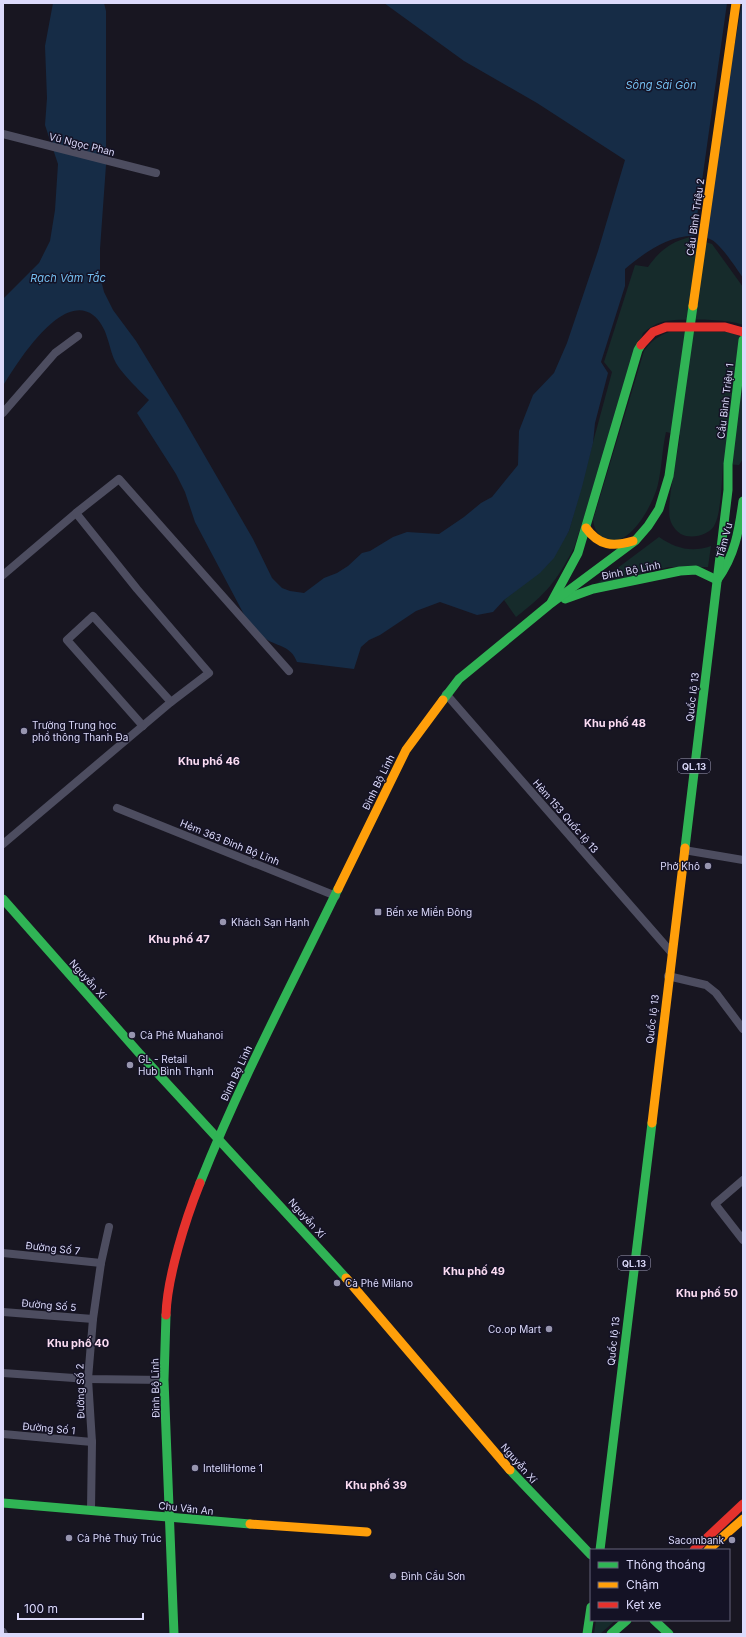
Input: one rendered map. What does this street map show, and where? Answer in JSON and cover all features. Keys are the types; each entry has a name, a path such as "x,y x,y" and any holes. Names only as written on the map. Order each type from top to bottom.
{"main road":[{"name":"Cầu Bình Triệu 2","path":"675,434 736,3"},
{"path":"549,605 578,553 638,350 643,341 657,329 666,327 725,327 743,332"},
{"name":"Cầu Bình Triệu 1","path":"732,464 743,340"},
{"name":"Cầu Bình Triệu 1","path":"732,464 743,402"},
{"name":"Đinh Bộ Lĩnh","path":"174,1634 164,1380 166,1312 172,1273 191,1206 218,1138 260,1048 336,896 386,786 406,750 446,694 459,679 549,605 635,541 653,519 663,498 669,476 675,434"},
{"name":"Quốc lộ 13","path":"600,1549 668,976 732,464"},
{"name":"Tầm Vu","path":"717,580 732,557 738,537 743,501"},
{"path":"586,528 595,538 606,545 614,546 635,541"},
{"name":"Đinh Bộ Lĩnh","path":"549,605 593,589 680,571 696,570 717,580"},
{"name":"Nguyễn Xí","path":"3,900 139,1053 342,1273 523,1485 590,1554"},
{"name":"Chu Văn An","path":"3,1503 91,1509 270,1526 366,1532"},
{"path":"695,1549 743,1504"},
{"path":"709,1549 743,1519"},
{"path":"586,1634 590,1612"},
{"path":"611,1634 626,1621"},
{"path":"655,1621 669,1634"}],"street":[{"name":"Vũ Ngọc Phan","path":"3,134 156,173"},
{"path":"3,412 55,353 78,336"},
{"path":"3,574 119,479 289,671"},
{"path":"3,844 171,702 209,673 137,589 76,513"},
{"path":"143,726 67,640 93,616 171,702"},
{"name":"Hẻm 153 Quốc lộ 13","path":"446,694 671,952"},
{"name":"Hẻm 363 Đinh Bộ Lĩnh","path":"116,808 336,896"},
{"path":"684,850 743,860"},
{"path":"668,976 706,985 716,993 743,1030"},
{"path":"743,1180 715,1204 743,1240"},
{"name":"Đường Số 2","path":"91,1509 92,1442 88,1379 92,1319 101,1263 109,1227"},
{"name":"Đường Số 7","path":"3,1253 101,1263"},
{"name":"Đường Số 5","path":"3,1312 92,1319"},
{"path":"3,1373 88,1379 164,1380"},
{"name":"Đường Số 1","path":"3,1434 92,1442"}],"green space":[{"path":"690,237 712,244 743,287 743,325 715,320 679,320 659,323 643,333 574,548 550,587 516,617 504,600 547,565 569,531 612,372 604,362 635,265 648,267 666,248 677,241"},
{"path":"669,332 728,332 743,337 743,459 739,465 723,464 719,512 713,527 707,533 699,536 683,535 672,525 669,512 680,435 666,432 658,484 651,503 638,524 630,533 622,539 612,541 603,538 599,534 593,520 644,351 655,339"},
{"path":"659,537 677,547 697,549 711,546 708,567 669,567 595,585"},
{"path":"596,1621 615,1621 600,1634 594,1634"}],"water":[{"path":"53,3 104,3 106,11 106,165 100,249 100,276 104,292 113,310 136,341 180,413 253,539 272,578 282,588 304,593 324,578 337,573 348,566 362,553 370,551 393,537 407,532 439,534 481,503 492,497 518,465 519,431 533,395 554,373 567,343 598,251 625,160 537,103 464,61 384,3 743,3 743,278 716,243 701,236 677,238 666,242 644,254 625,269 625,286 601,362 608,373 595,423 593,443 569,531 554,558 540,573 504,600 493,612 477,615 440,602 416,611 380,635 369,640 361,647 354,669 297,662 288,650 263,637 248,622 195,522 185,492 176,474 137,413 149,400 130,381 115,361 105,331 93,315 80,310 67,313 54,321 29,348 3,386 3,299 39,263 50,241 55,210 58,164 45,125 47,98 45,46"}],"pier":[{"path":"727,3 742,3 700,239 694,238"}],"traffic: fast":[{"path":"443,700 459,679 549,605 635,541 648,526 659,509 669,476 693,306"},
{"path":"685,848 728,490 728,464 743,340"},
{"path":"551,603 578,553 638,350 641,345"},
{"path":"717,580 732,552 738,532 743,501"},
{"path":"565,599 593,589 680,571 696,570 717,580"},
{"path":"200,1183 215,1145 266,1034 338,889"},
{"path":"3,899 139,1053 346,1278"},
{"path":"600,1549 652,1123"},
{"path":"166,1315 164,1380 174,1634"},
{"path":"510,1470 590,1554"},
{"path":"3,1503 250,1524"},
{"path":"587,1634 590,1614"},
{"path":"611,1634 626,1621"},
{"path":"655,1621 669,1634"}],"traffic: slow":[{"path":"693,306 736,3"},
{"path":"586,528 601,542 607,544 619,544 633,541"},
{"path":"338,889 406,750 443,700"},
{"path":"652,1123 685,848"},
{"path":"346,1278 510,1470"},
{"path":"709,1549 743,1519"},
{"path":"250,1524 367,1532"}],"traffic: jam":[{"path":"641,345 653,332 666,327 725,327 743,332"},
{"path":"166,1315 170,1283 178,1248 200,1183"},
{"path":"695,1549 743,1504"}],"place":[{"name":"Trường Trung học phổ thông Thanh Đa","path":"24,731"},
{"name":"Phở Khô","path":"708,866"},
{"name":"Bến xe Miền Đông","path":"378,912"},
{"name":"Khách Sạn Hạnh","path":"223,922"},
{"name":"Cà Phê Muahanoi","path":"132,1035"},
{"name":"GL - Retail Hub Bình Thạnh","path":"130,1065"},
{"name":"Cà Phê Milano","path":"337,1283"},
{"name":"Co.op Mart","path":"549,1329"},
{"name":"IntelliHome 1","path":"195,1468"},
{"name":"Cà Phê Thuỷ Trúc","path":"69,1538"},
{"name":"Sacombank","path":"732,1540"},
{"name":"Đình Cầu Sơn","path":"393,1576"}],"district":[{"name":"Khu phố 48","path":"615,723"},
{"name":"Khu phố 46","path":"209,761"},
{"name":"Khu phố 47","path":"179,939"},
{"name":"Khu phố 49","path":"474,1271"},
{"name":"Khu phố 50","path":"707,1293"},
{"name":"Khu phố 40","path":"78,1343"},
{"name":"Khu phố 39","path":"376,1485"}],"water label":[{"name":"Sông Sài Gòn","path":"661,85"},
{"name":"Rạch Vàm Tắc","path":"68,278"}]}
